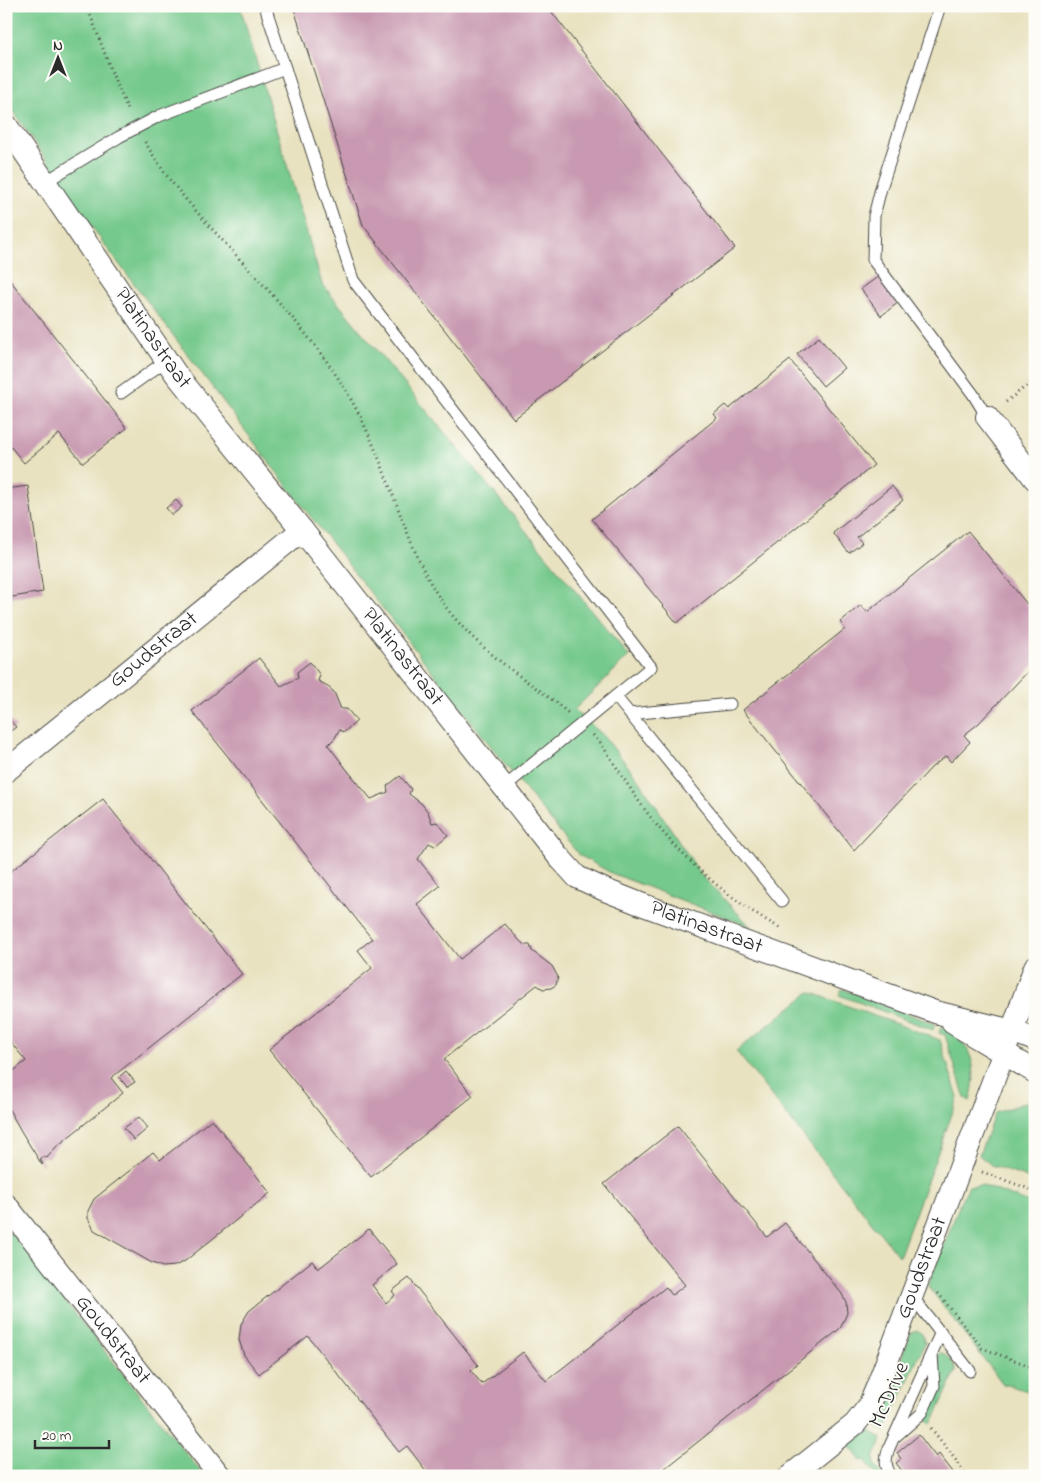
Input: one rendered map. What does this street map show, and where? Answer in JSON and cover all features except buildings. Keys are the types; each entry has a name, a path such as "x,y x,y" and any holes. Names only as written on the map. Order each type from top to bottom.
{"street":[{"name":"Platinastraat","path":"6,125 176,374 302,530 503,788 558,856 578,877 605,890 671,916 935,1012 1012,1031 1035,1040"},
{"path":"988,417 1035,479"},
{"name":"Goudstraat","path":"6,771 302,530"},
{"name":"Goudstraat","path":"790,1476 855,1424 868,1406 878,1385 1035,967"},
{"name":"Platinastraat","path":"935,1012 1035,1072"},
{"name":"Goudstraat","path":"6,1205 220,1476"}],"lane":[{"path":"265,6 352,280 651,668 503,788"},
{"path":"940,6 881,188 874,216 873,260 988,417"},
{"path":"45,182 119,137 167,113 285,68"},
{"path":"121,393 167,360"},
{"path":"616,697 782,901"},
{"path":"630,714 730,704"},
{"path":"911,1295 970,1371"},
{"name":"McDrive","path":"891,1476 886,1464 886,1458 941,1332"},
{"path":"893,1439 922,1414 934,1386 932,1352"}],"path":[{"path":"87,6 114,78 136,128 169,179 281,305 324,357 350,395 386,477 422,568 448,610 473,637 515,673 552,699 600,742 660,829 681,852 736,901 781,928"},
{"path":"988,417 1035,379"},
{"path":"961,1164 1035,1191"},
{"path":"920,1271 982,1348 1035,1368"}],"green space":[{"path":"6,6 240,6 322,284 629,656 574,710 602,734 639,780 701,875 751,927 611,873 579,855 508,768 300,503 104,244 6,101"},
{"path":"842,989 935,1024 933,1030 839,995"},
{"path":"810,992 940,1040 958,1098 899,1257 736,1051"},
{"path":"941,1026 960,1040 967,1048 971,1058 974,1078 970,1101 965,1098 945,1035 939,1033"},
{"path":"1035,1099 1035,1181 991,1165 979,1155 995,1113"},
{"path":"982,1185 1035,1205 1035,1400 1028,1391 1003,1384 928,1286 961,1201 969,1186"},
{"path":"6,1227 204,1476 6,1476"},
{"path":"917,1330 922,1334 925,1343 885,1431 872,1423 884,1403 911,1333"},
{"path":"940,1353 943,1353 949,1359 956,1371 932,1424 927,1420 940,1386 938,1356"},
{"path":"866,1429 882,1438 874,1460 883,1476 877,1476 865,1460 861,1461 849,1445"}]}
